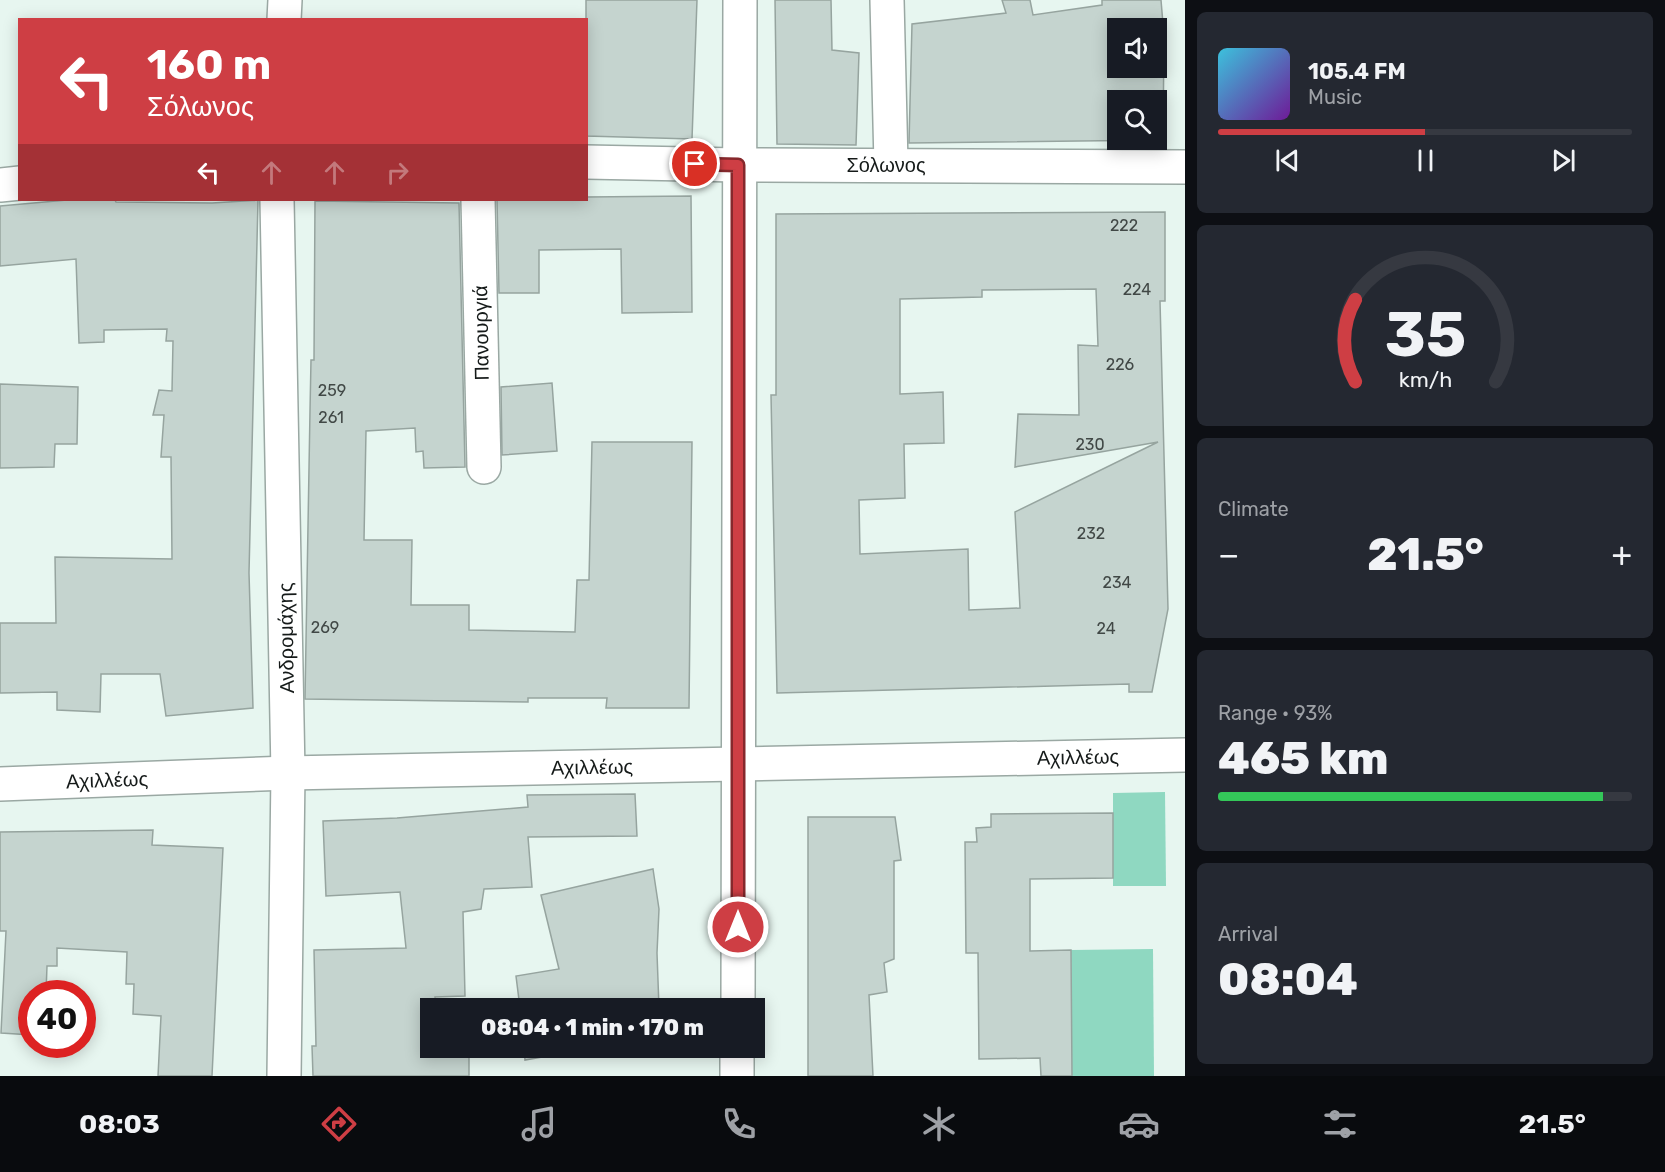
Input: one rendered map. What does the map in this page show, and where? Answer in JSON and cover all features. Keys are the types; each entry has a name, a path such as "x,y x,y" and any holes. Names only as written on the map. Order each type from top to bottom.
{"street":[{"path":"284,18 285,0"},
{"path":"738,998 740,0"},
{"path":"887,0 891,164"},
{"name":"Σόλωνος","path":"588,162 1185,167"},
{"path":"0,185 18,183"},
{"name":"Ανδρομάχης","path":"278,201 288,773 284,1076"},
{"name":"Πανουργιά","path":"478,201 484,467"},
{"name":"Αχιλλέως","path":"0,784 288,773 1185,755"},
{"path":"737,1058 737,1076"}],"green space":[{"path":"1165,792 1166,886 1113,886 1113,793"},
{"path":"1153,949 1154,1076 1072,1076 1071,950"}],"building":[{"path":"586,0 697,0 692,139 588,136 588,18 586,18"},
{"path":"775,0 831,0 832,50 859,53 856,145 777,144"},
{"path":"1002,0 1030,0 1033,15 1102,5 1102,0 1161,0 1162,18 1107,18 1107,78 1164,78 1163,90 1107,90 1107,141 909,143 912,24 1006,13"},
{"path":"691,196 692,312 622,313 621,249 539,250 539,293 499,293 497,201 588,201 588,197"},
{"path":"56,201 212,203 258,201 249,573 253,708 166,716 160,674 101,674 100,712 57,710 57,692 0,693 0,623 56,623 55,557 172,559 171,457 161,457 164,415 153,415 159,390 172,391 173,341 166,341 167,329 104,330 104,342 79,343 76,259 0,266 0,206"},
{"path":"315,201 459,203 465,467 424,468 423,451 416,452 415,428 366,431 364,540 412,540 411,605 469,605 469,630 575,632 577,580 589,580 592,442 692,442 689,708 606,708 607,698 528,698 528,702 305,699 311,360 314,360"},
{"path":"1165,212 1165,301 1160,301 1168,609 1152,692 1129,692 1129,684 777,693 771,395 776,395 776,214","holes":["1096,289 1098,346 1078,345 1079,415 1018,414 1015,467 1158,442 1015,512 1020,608 969,610 968,549 860,554 859,500 905,498 904,444 944,443 943,392 900,394 900,299 982,297 982,290"]},
{"path":"552,383 557,451 502,455 501,387"},
{"path":"0,384 78,387 77,444 55,444 54,467 0,468"},
{"path":"635,794 637,836 528,837 532,887 484,889 481,909 463,912 465,996 420,998 420,1058 469,1058 469,1076 313,1076 312,1046 316,1046 314,950 406,948 400,892 326,896 323,821 397,818 528,807 527,795"},
{"path":"1113,813 1113,878 1030,879 1030,951 1071,950 1072,1076 1041,1076 1040,1058 979,1059 978,953 966,953 965,842 977,842 976,828 991,827 991,814"},
{"path":"808,817 895,817 901,860 894,861 894,959 884,963 887,992 869,995 873,1076 808,1076"},
{"path":"153,830 152,845 223,848 212,1076 158,1076 161,1016 133,1014 134,984 126,984 127,952 57,948 57,966 47,966 46,980 18,980 18,1034 1,1033 6,931 0,931 0,832"},
{"path":"653,869 659,909 657,953 659,998 519,998 516,976 559,969 541,895"}],"route":[{"path":"695,164 738,165 738,927"}]}
